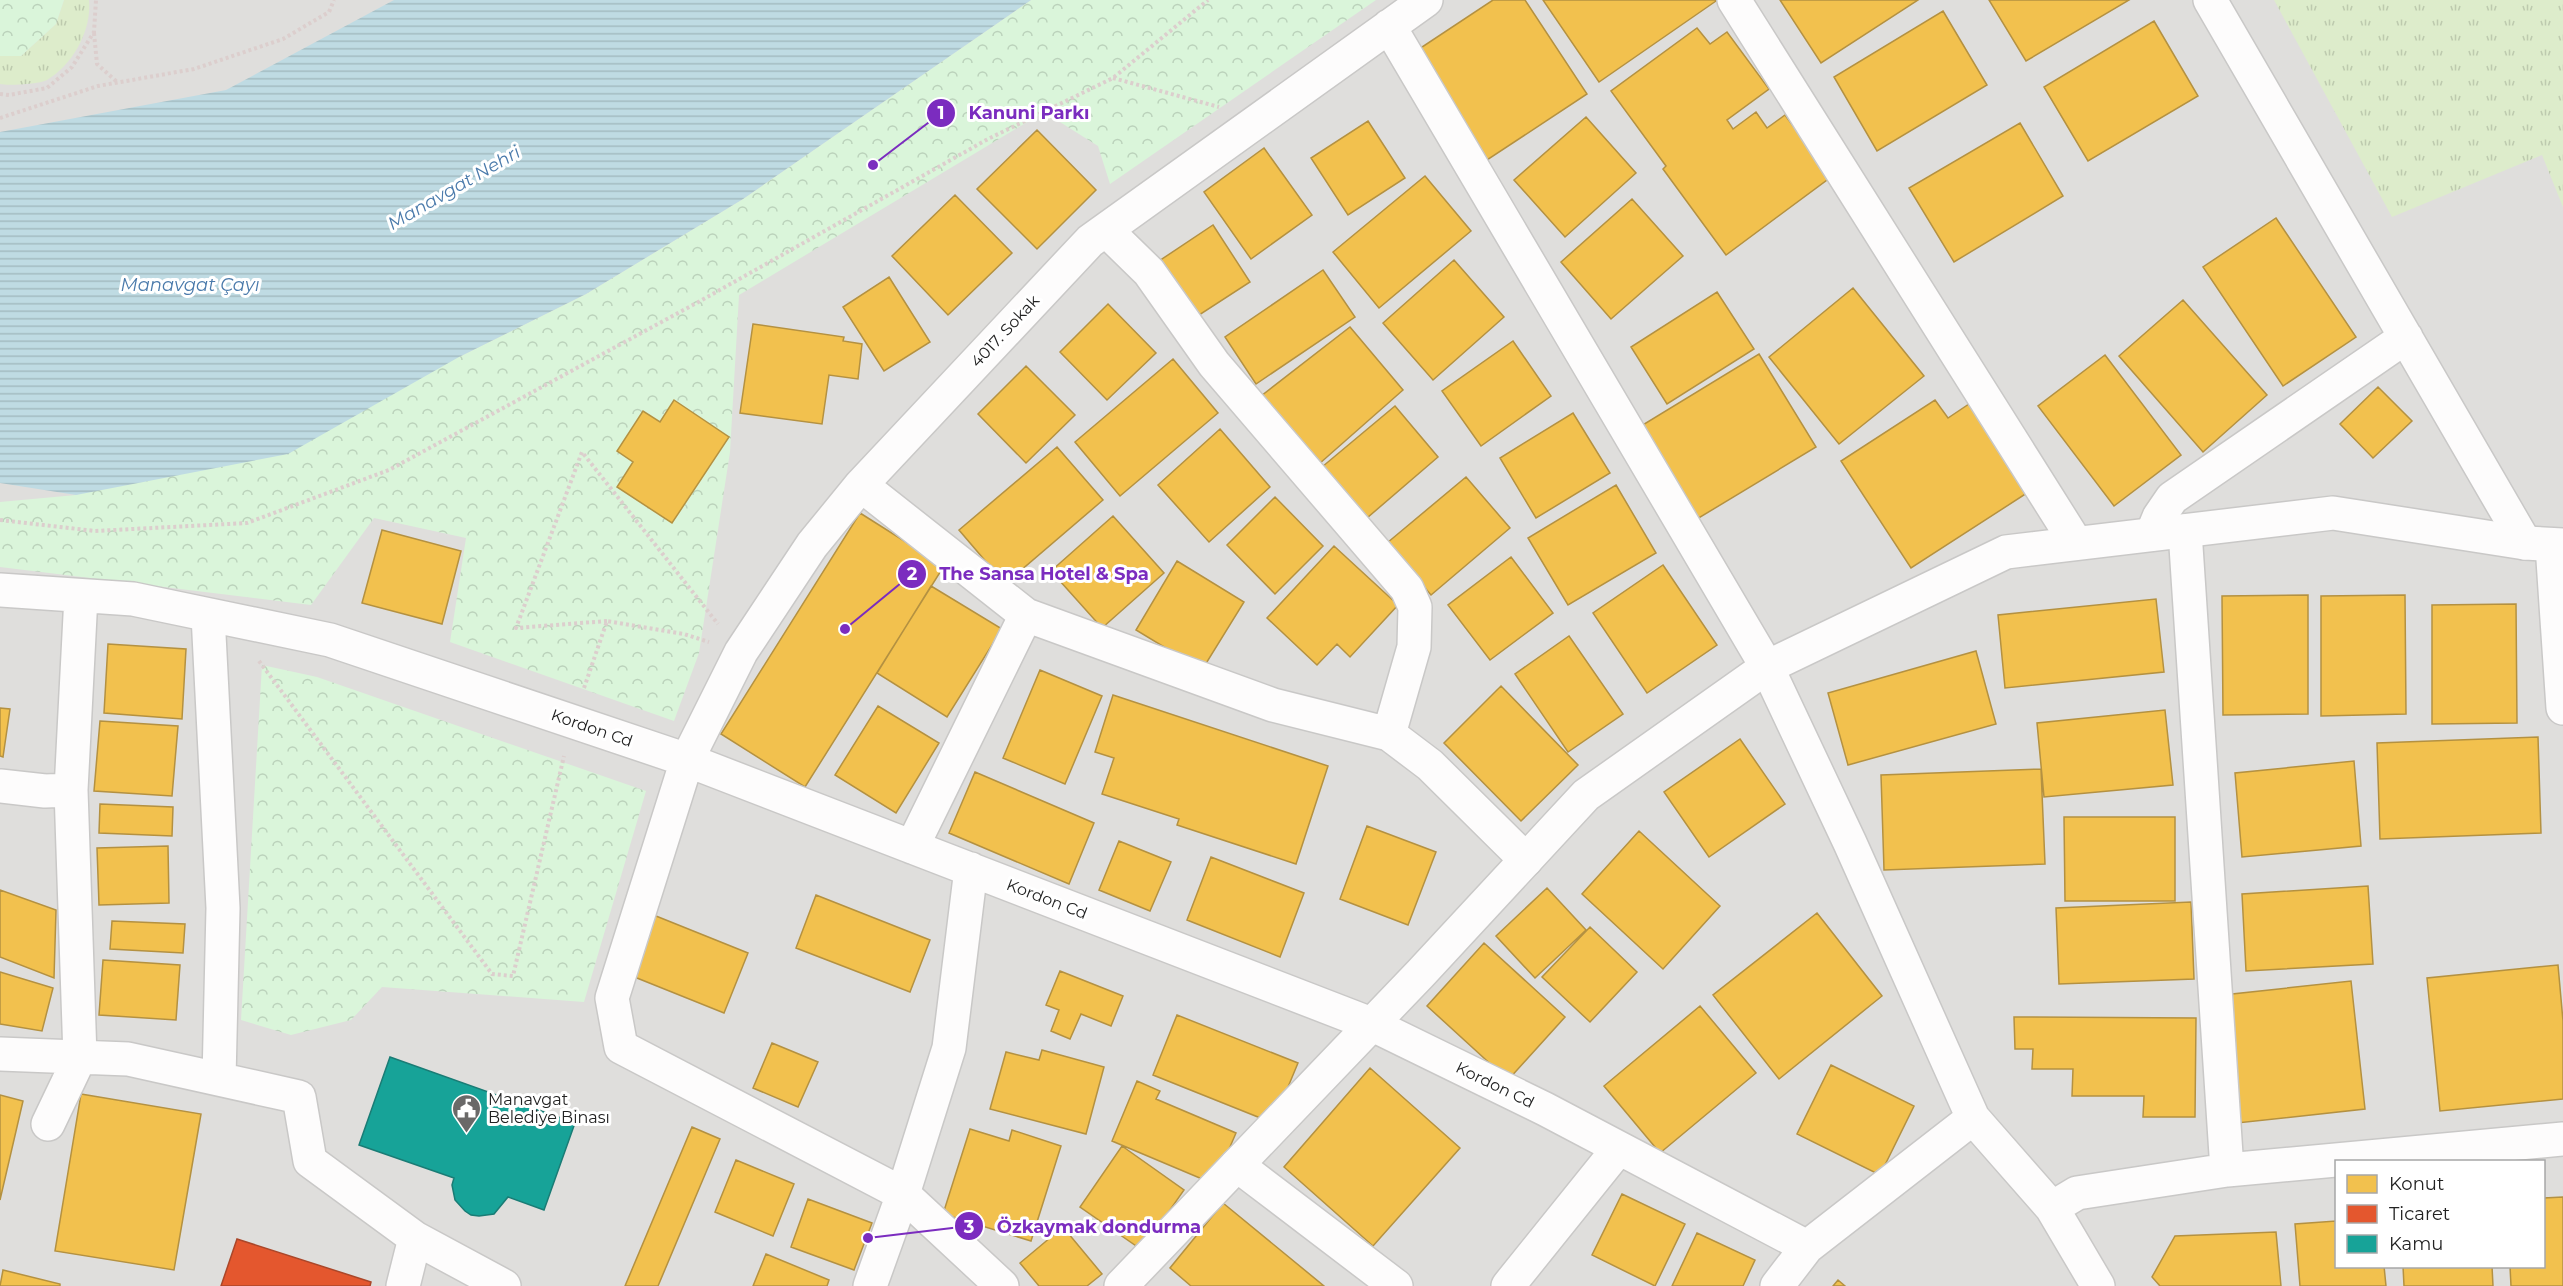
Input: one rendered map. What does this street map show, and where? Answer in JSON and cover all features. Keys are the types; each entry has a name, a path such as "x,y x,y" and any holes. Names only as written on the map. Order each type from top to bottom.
{"street":[{"name":"4017. Sokak","path":"903,1194 621,1047 612,999 687,760 741,652 812,545 861,485 1090,241 1426,0"},
{"path":"1734,0 2076,543"},
{"path":"2210,0 2406,337 2547,544 2563,708"},
{"path":"1389,26 1767,668 1850,843 1973,1118 2052,1208 2098,1286"},
{"path":"1106,230 1149,272 1214,364 1407,589 1415,607 1414,647 1389,735"},
{"path":"2152,534 2159,517 2172,498 2406,337"},
{"path":"861,485 1026,615 1273,705 1389,735 1430,765 1526,860"},
{"path":"1121,1286 1586,795 1767,668 2006,552 2333,513 2547,544"},
{"path":"2185,531 2227,1170"},
{"name":"Kordon Cd","path":"0,590 133,599 330,640 687,760 1371,1024 1545,1109 1807,1247"},
{"path":"48,1124 80,1057 71,790 81,596"},
{"path":"912,847 1026,615"},
{"path":"218,617 222,908 219,1079"},
{"path":"0,786 45,791 71,790"},
{"path":"870,1286 903,1194 949,1048 970,869"},
{"path":"0,1054 128,1059 299,1096 310,1161 415,1238 504,1286"},
{"path":"1777,1286 1807,1247 1973,1118"},
{"path":"2052,1208 2077,1193 2227,1170 2563,1138"},
{"path":"1508,1286 1619,1148"},
{"path":"1237,1165 1396,1286"},
{"path":"903,1194 1002,1286"},
{"path":"403,1286 415,1238"}],"path":[{"path":"96,0 94,32 97,64 118,83"},
{"path":"0,118 98,86 194,69 283,39 328,12 334,0"},
{"path":"0,520 95,531 247,524 389,470 702,300 988,139 1113,78 1208,0"},
{"path":"0,94 9,95 47,88 72,67 94,32"},
{"path":"1113,78 1262,118"},
{"path":"582,452 741,652 684,634 607,621 516,628 582,452"},
{"path":"218,617 492,974 513,976 572,721 607,621"}],"shaded area":[{"path":"0,0 2563,0 2563,1286 0,1286"}],"green space":[{"path":"0,0 64,0 56,24 21,56 0,56"},
{"path":"64,0 89,0 84,35 73,56 47,80 38,83 0,84 0,56 21,56 56,24"},
{"path":"1031,0 1376,0 1110,184 1098,146 1044,112 739,295 730,452 699,653 674,721 450,642 466,538 374,518 311,605 0,567 0,502 76,495 459,357 586,294 743,199"},
{"path":"2274,0 2563,0 2563,207 2542,155 2392,217"},
{"path":"262,665 317,677 646,791 584,1002 382,987 351,1020 291,1035 241,1020"}],"water":[{"name":"Manavgat Çayı","path":"394,0 1031,0 743,199 586,294 459,357 288,454 76,495 0,483 0,132 226,90"}],"building: Konut":[{"path":"1493,0 1525,0 1587,94 1487,160 1416,51"},
{"path":"1543,0 1715,0 1716,1 1599,82"},
{"path":"1780,0 1918,0 1821,63"},
{"path":"1989,0 2129,0 2026,61"},
{"path":"1943,11 1987,85 1877,151 1834,77"},
{"path":"2154,21 2198,96 2088,161 2044,87"},
{"path":"1697,28 1710,44 1727,32 1769,89 1727,120 1733,129 1756,112 1767,128 1785,115 1831,177 1726,255 1663,169 1666,166 1611,91"},
{"path":"1586,117 1636,173 1565,237 1514,180"},
{"path":"1368,121 1405,178 1348,215 1311,158"},
{"path":"2020,123 2063,196 1954,262 1909,188"},
{"path":"1037,130 1096,190 1037,249 977,189"},
{"path":"1264,148 1312,215 1251,259 1204,192"},
{"path":"1425,176 1471,231 1379,308 1333,252"},
{"path":"955,195 1012,253 948,315 892,256"},
{"path":"1632,199 1683,256 1611,319 1561,262"},
{"path":"2276,218 2356,337 2283,386 2203,267"},
{"path":"1213,225 1250,282 1193,319 1156,263"},
{"path":"1454,260 1504,317 1433,380 1383,323"},
{"path":"1323,270 1355,317 1256,384 1225,337"},
{"path":"889,277 930,342 884,371 843,307"},
{"path":"1853,288 1924,376 1839,444 1769,357"},
{"path":"1717,292 1754,349 1667,404 1631,347"},
{"path":"2183,300 2267,395 2203,452 2119,356"},
{"path":"1108,304 1156,353 1107,400 1060,352"},
{"path":"753,324 844,337 843,341 862,344 858,379 829,375 822,424 740,413"},
{"path":"1350,327 1403,390 1319,464 1261,396"},
{"path":"1513,341 1551,396 1481,446 1442,391"},
{"path":"1759,354 1816,447 1697,519 1641,426"},
{"path":"2105,355 2181,455 2114,506 2038,406"},
{"path":"1173,359 1218,413 1120,496 1075,442"},
{"path":"1026,366 1075,415 1026,463 978,414"},
{"path":"2378,387 2412,421 2373,458 2340,424"},
{"path":"674,400 729,437 672,523 617,487 633,462 617,451 643,411 660,422"},
{"path":"1935,400 1948,418 1969,404 2027,493 1911,568 1841,461"},
{"path":"1395,406 1438,457 1360,524 1316,472"},
{"path":"1573,413 1610,473 1536,518 1500,458"},
{"path":"1220,429 1270,487 1209,542 1158,485"},
{"path":"1057,447 1103,500 1005,584 959,530"},
{"path":"1466,477 1510,528 1431,595 1387,543"},
{"path":"1616,485 1656,553 1568,605 1528,538"},
{"path":"1275,497 1323,546 1275,594 1227,545"},
{"path":"860,513 944,566 805,787 721,734"},
{"path":"1113,516 1164,573 1102,628 1051,571"},
{"path":"382,530 461,551 442,624 362,603"},
{"path":"1334,546 1398,605 1350,657 1337,644 1317,665 1267,618"},
{"path":"1511,557 1553,613 1490,660 1448,605"},
{"path":"1177,561 1244,602 1202,670 1136,630"},
{"path":"1663,565 1717,645 1647,693 1593,613"},
{"path":"931,586 1002,629 947,717 877,673"},
{"path":"2308,595 2308,714 2223,715 2222,596"},
{"path":"2405,595 2406,714 2321,716 2321,596"},
{"path":"2156,599 2164,672 2005,688 1998,615"},
{"path":"2516,604 2517,723 2432,724 2432,605"},
{"path":"1569,636 1623,714 1568,752 1515,674"},
{"path":"108,644 186,649 182,719 104,713"},
{"path":"1976,651 1996,724 1848,765 1828,693"},
{"path":"1040,670 1102,696 1065,784 1003,758"},
{"path":"1501,686 1578,765 1521,821 1444,743"},
{"path":"1113,695 1328,766 1296,864 1177,825 1179,819 1102,794 1114,758 1095,752"},
{"path":"878,706 939,743 896,813 835,775"},
{"path":"0,708 10,709 3,757 0,756"},
{"path":"2165,710 2173,785 2044,797 2037,723"},
{"path":"100,721 178,726 172,796 94,791"},
{"path":"2538,737 2541,833 2380,839 2377,743"},
{"path":"1740,739 1785,804 1709,857 1664,792"},
{"path":"2354,761 2361,846 2242,857 2235,773"},
{"path":"2041,769 2045,864 1884,870 1881,775"},
{"path":"975,772 1094,823 1069,884 949,833"},
{"path":"100,804 173,807 172,836 99,833"},
{"path":"2064,817 2175,817 2175,901 2065,901"},
{"path":"1367,826 1436,852 1408,925 1340,899"},
{"path":"1639,831 1720,906 1663,969 1582,894"},
{"path":"1119,841 1171,862 1150,911 1099,890"},
{"path":"168,846 169,903 99,905 97,848"},
{"path":"1211,857 1304,893 1280,957 1187,920"},
{"path":"2368,886 2373,964 2246,971 2242,894"},
{"path":"1547,888 1586,930 1535,978 1496,936"},
{"path":"0,890 56,910 54,978 0,957"},
{"path":"816,895 930,940 910,992 796,948"},
{"path":"2191,902 2194,979 2059,984 2056,908"},
{"path":"1817,913 1882,996 1779,1079 1713,995"},
{"path":"651,914 748,953 724,1013 627,974"},
{"path":"112,921 185,924 183,953 110,949"},
{"path":"1590,927 1637,972 1590,1022 1542,977"},
{"path":"1484,943 1565,1017 1508,1080 1427,1006"},
{"path":"103,960 180,965 176,1020 99,1015"},
{"path":"2558,965 2563,1021 2563,1099 2440,1111 2427,978"},
{"path":"1060,971 1123,996 1111,1026 1081,1014 1070,1039 1051,1031 1059,1010 1046,1005"},
{"path":"0,972 53,988 42,1031 0,1024"},
{"path":"2351,981 2365,1109 2237,1123 2223,995"},
{"path":"1700,1006 1756,1073 1660,1153 1604,1086"},
{"path":"1177,1015 1298,1063 1273,1123 1153,1075"},
{"path":"2014,1017 2196,1018 2195,1117 2143,1117 2144,1096 2072,1096 2073,1069 2032,1069 2033,1049 2015,1049"},
{"path":"772,1043 818,1062 798,1107 753,1088"},
{"path":"1042,1050 1104,1067 1086,1134 990,1109 1006,1052 1039,1060"},
{"path":"1831,1065 1914,1106 1880,1175 1797,1134"},
{"path":"1370,1068 1460,1148 1373,1246 1284,1167"},
{"path":"1137,1081 1160,1091 1156,1099 1236,1133 1214,1184 1112,1141"},
{"path":"81,1094 201,1114 174,1270 55,1251"},
{"path":"0,1095 23,1101 0,1200"},
{"path":"692,1127 720,1139 658,1286 625,1286"},
{"path":"970,1129 1009,1141 1012,1130 1061,1146 1031,1241 943,1214"},
{"path":"1122,1146 1184,1190 1142,1250 1080,1207"},
{"path":"736,1160 794,1184 773,1236 715,1212"},
{"path":"1622,1194 1685,1224 1655,1286 1592,1255"},
{"path":"2563,1197 2563,1286 2511,1286 2510,1268 2545,1268 2545,1198"},
{"path":"808,1199 872,1223 854,1270 791,1247"},
{"path":"1223,1203 1324,1286 1191,1286 1170,1268"},
{"path":"2335,1221 2335,1268 2384,1268 2386,1286 2300,1286 2295,1224"},
{"path":"1063,1227 1102,1274 1087,1286 1039,1286 1020,1263"},
{"path":"2276,1232 2281,1286 2160,1286 2152,1277 2175,1236"},
{"path":"1697,1233 1755,1260 1743,1286 1672,1286"},
{"path":"766,1254 829,1280 827,1286 753,1286"},
{"path":"2403,1268 2492,1268 2493,1286 2404,1286"},
{"path":"3,1270 60,1284 60,1286 0,1286"},
{"path":"1838,1280 1845,1286 1833,1286"}],"building: Ticaret":[{"path":"237,1239 371,1282 370,1286 221,1286"}],"building: Kamu":[{"name":"Manavgat Belediye Binası","path":"390,1057 575,1123 544,1210 508,1197 494,1214 471,1215 455,1200 452,1185 454,1178 359,1145"}],"place":[{"name":"Kanuni Parkı","path":"873,165"},
{"name":"The Sansa Hotel & Spa","path":"845,629"},
{"name":"Manavgat Belediye Binası","path":"467,1134"},
{"name":"Özkaymak dondurma","path":"868,1238"}],"water label":[{"name":"Manavgat Nehri","path":"454,188"}]}
